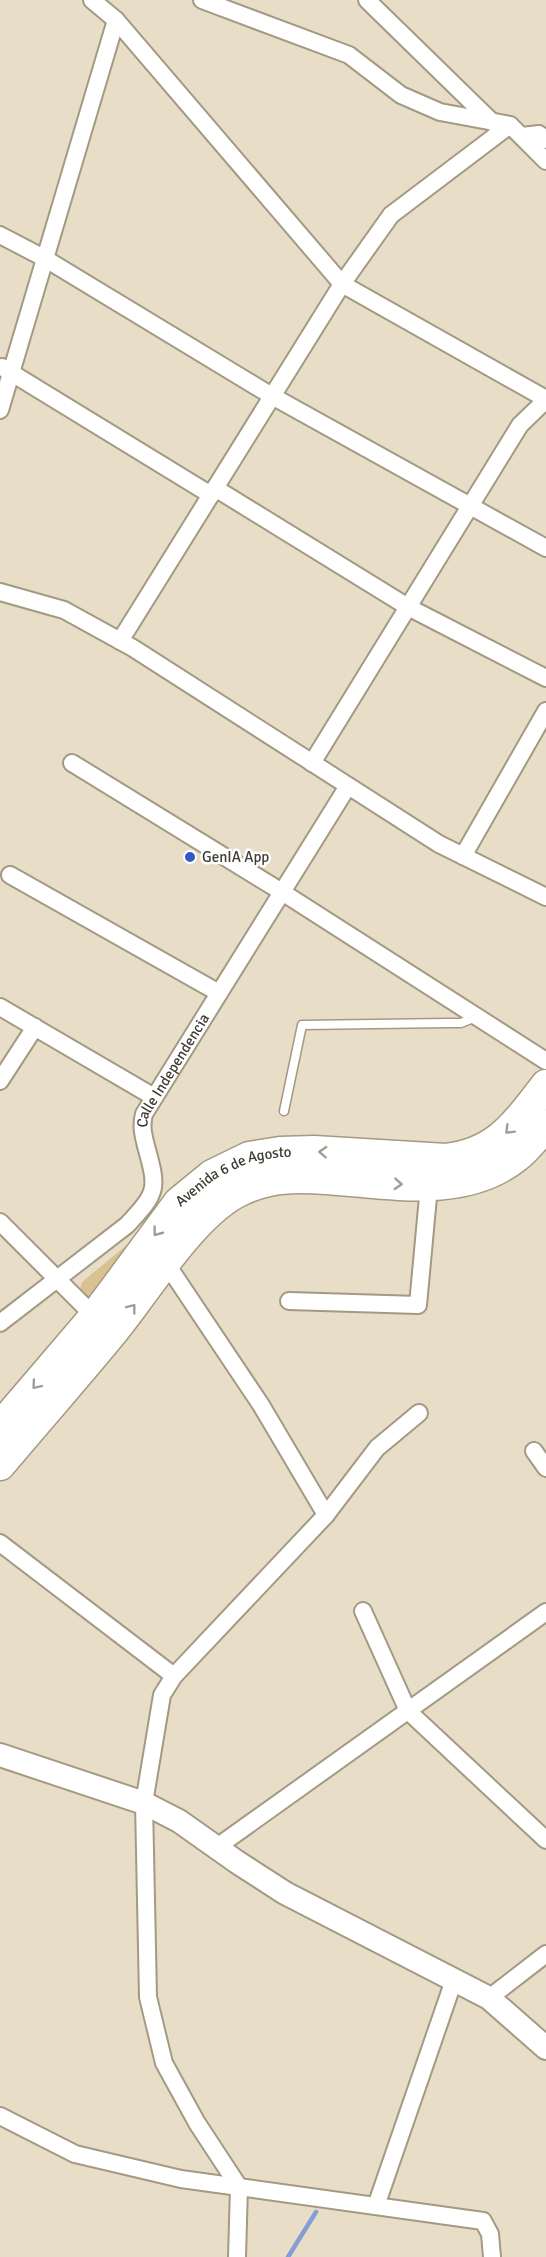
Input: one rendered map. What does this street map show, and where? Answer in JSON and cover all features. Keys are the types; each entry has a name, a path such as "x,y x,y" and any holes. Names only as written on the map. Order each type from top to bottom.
{"highway":[{"name":"Avenida 6 de Agosto","path":"0,1465 103,1325 179,1202 212,1174 249,1157 287,1165 429,1185 466,1182 483,1163 494,1144 511,1130 546,1085"},
{"name":"Avenida 6 de Agosto","path":"0,1427 166,1263 195,1226 217,1205 240,1190 268,1179 287,1165 314,1151 483,1163 515,1158 546,1125"}],"street":[{"path":"92,0 116,20 342,284 546,400 520,425 312,763"},
{"path":"202,0 349,55 401,95 440,112 492,122 538,135 546,140"},
{"path":"367,0 492,122"},
{"path":"0,410 5,369 44,258 116,20"},
{"path":"120,642 342,284 391,215 516,130"},
{"path":"516,130 546,161"},
{"path":"0,235 44,258 272,396 546,548"},
{"path":"5,369 408,607 546,678"},
{"path":"0,592 64,610 120,642 439,844 546,897"},
{"path":"463,856 546,711"},
{"path":"72,763 282,892 546,1061"},
{"name":"Calle Independencia","path":"0,1323 58,1281 127,1225 144,1207 155,1181 141,1125 144,1114 348,786"},
{"path":"10,875 219,993"},
{"path":"0,1007 154,1097"},
{"path":"0,1081 35,1027"},
{"path":"289,1301 418,1305 429,1185"},
{"path":"0,1222 103,1325"},
{"path":"166,1263 261,1405 326,1515"},
{"path":"237,2257 239,2187 197,2123 164,2062 148,1997 144,1803 162,1695 174,1676 326,1515 377,1448 419,1413"},
{"path":"534,1451 546,1468"},
{"path":"0,1543 174,1676"},
{"path":"363,1611 408,1711 546,1840"},
{"path":"217,1848 546,1612"},
{"path":"0,1755 144,1803 179,1821 285,1893 489,1998 546,2048"},
{"path":"489,1998 546,1954"},
{"path":"376,2206 454,1980"},
{"path":"0,2116 75,2154 181,2179 483,2221 490,2234 492,2257"}],"lane":[{"path":"284,1111 302,1025 461,1023 477,1017"}],"shaded area":[{"path":"139,1235 90,1299 84,1295 80,1289 82,1282"}],"waterway":[{"path":"288,2257 316,2212"}],"place":[{"name":"GenIA App","path":"190,857"}]}
